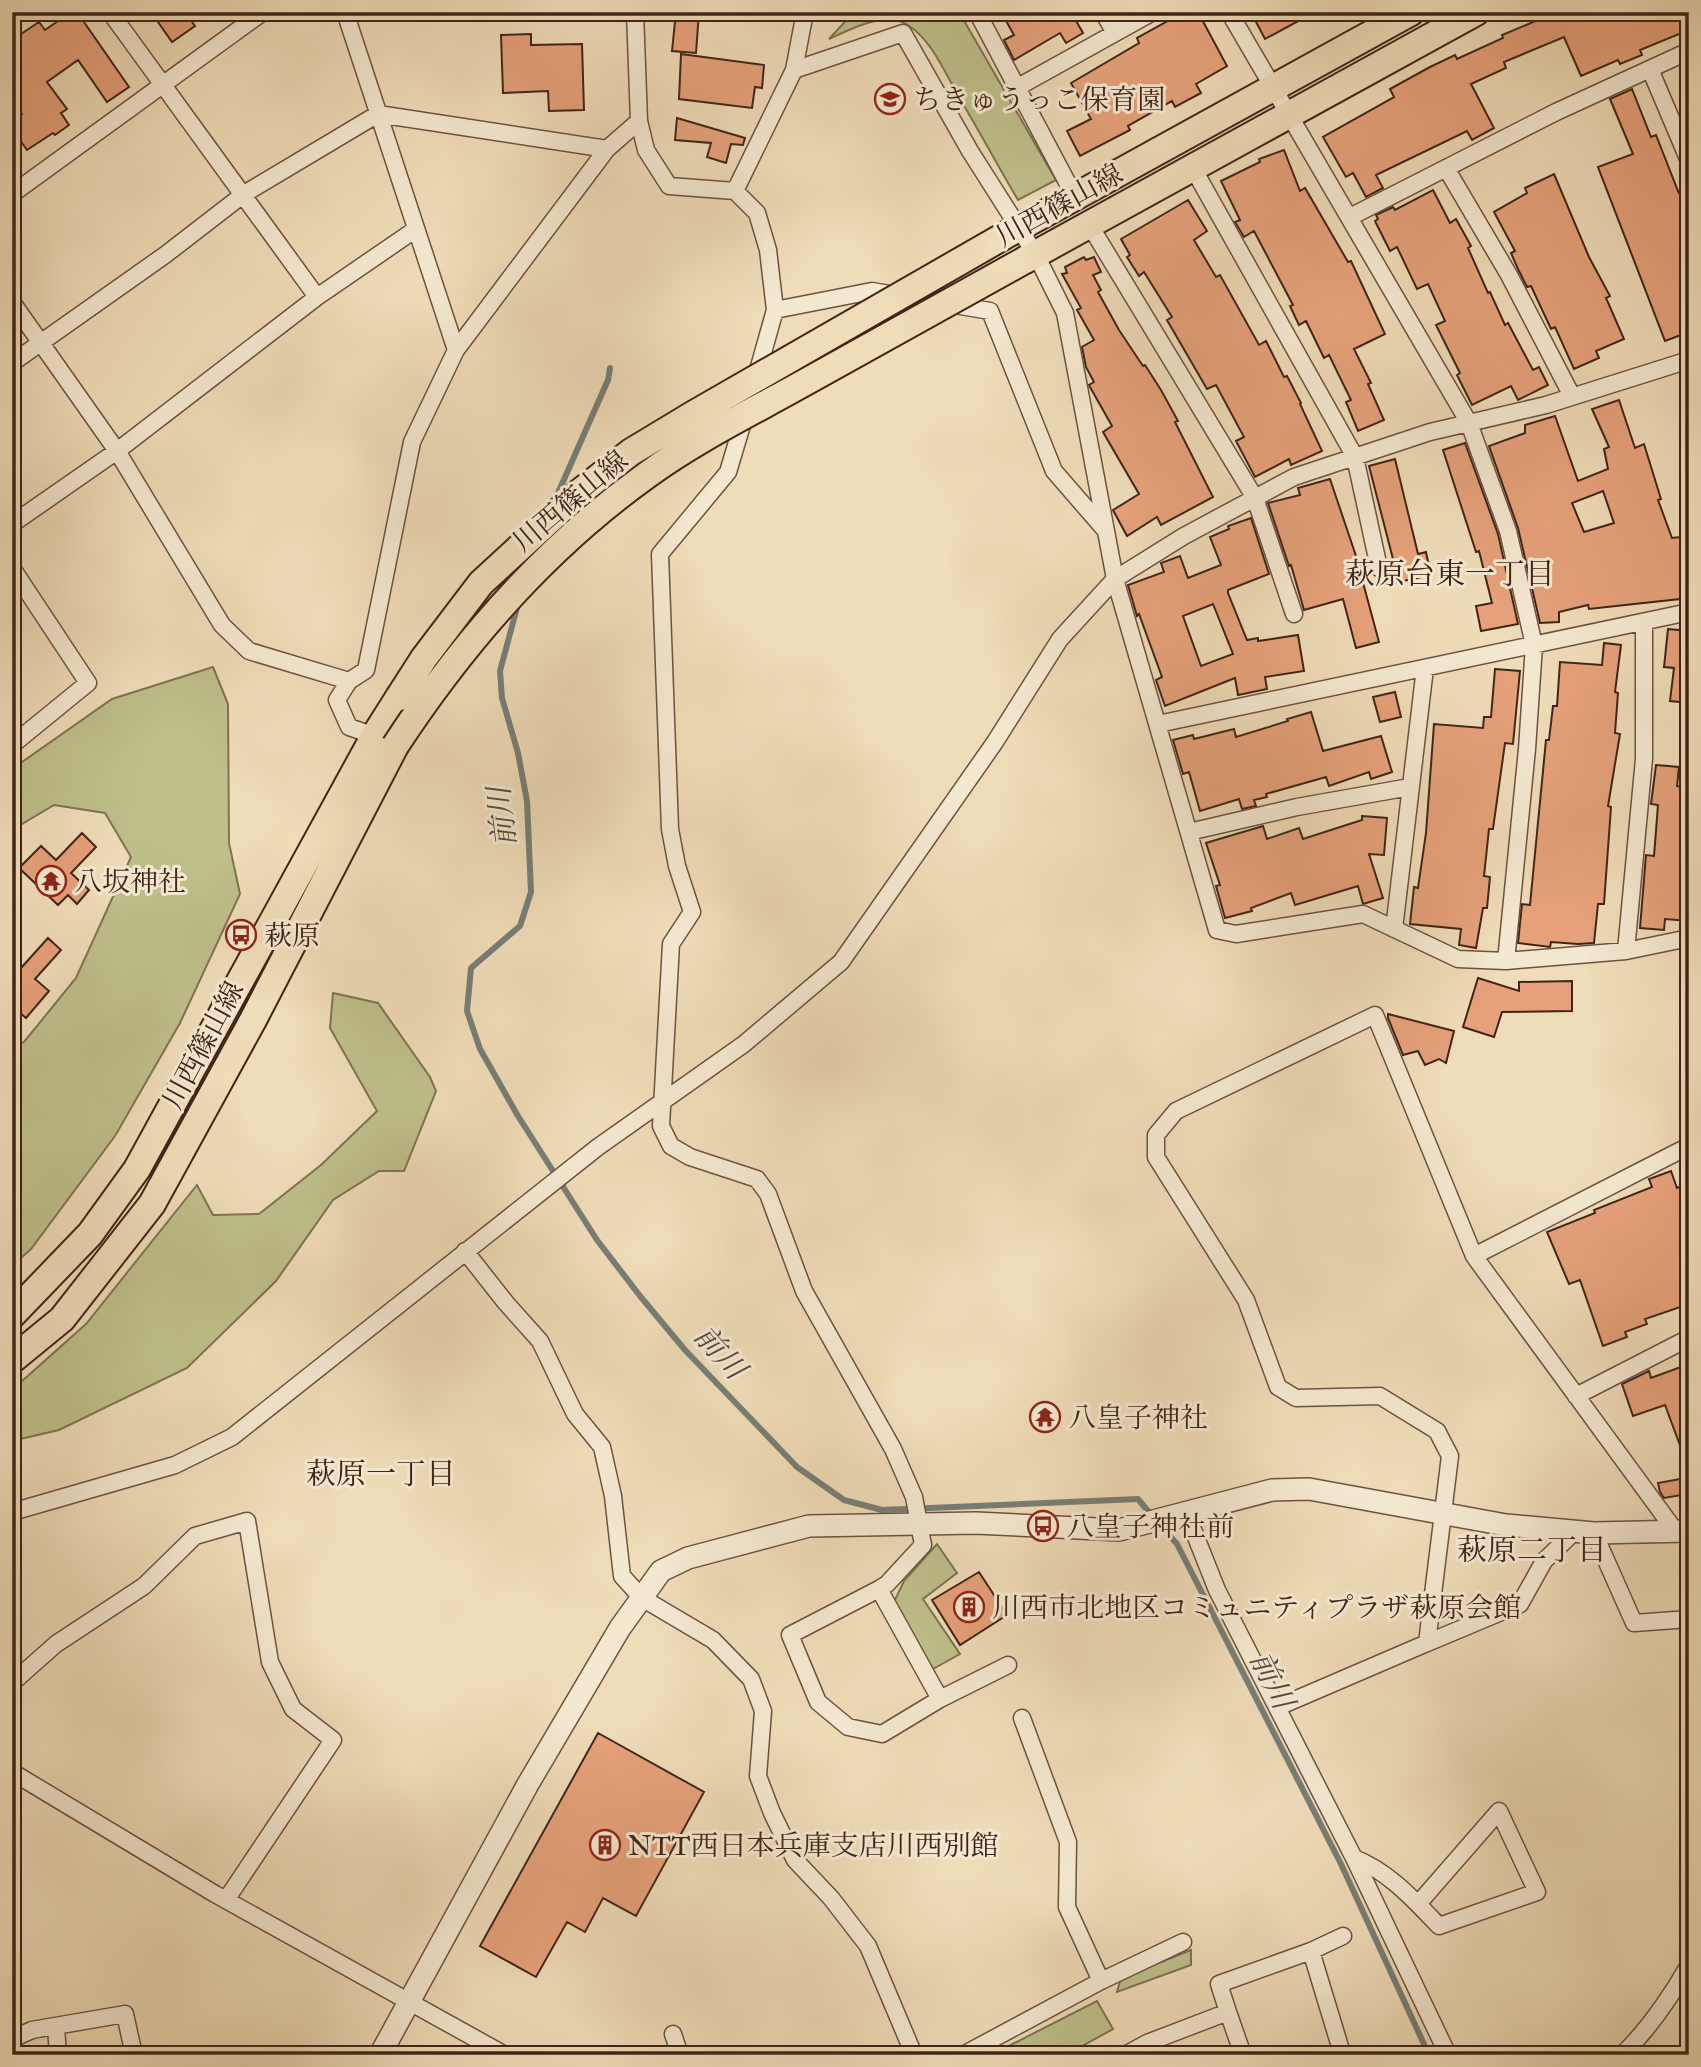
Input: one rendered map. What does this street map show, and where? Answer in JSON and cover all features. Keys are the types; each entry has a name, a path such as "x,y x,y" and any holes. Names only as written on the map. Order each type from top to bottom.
{"main road":[{"name":"川西篠山線","path":"12,1360 61,1318 152,1204 253,1020 385,741 399,697 424,658 481,583 580,492 631,452 1015,230 1273,88 1383,19 1411,12"},
{"name":"川西篠山線","path":"12,1315 90,1234 137,1169 385,741 503,603 548,558 647,475 707,436 1476,12"}],"street":[{"path":"110,12 317,297"},
{"path":"12,194 263,12"},
{"path":"345,12 456,350"},
{"path":"635,12 639,121 646,150 669,186 736,191 758,213 768,250 775,310 729,472 660,554 670,829 677,866 692,912 671,944 661,1126 671,1146 690,1157 757,1179 768,1194 804,1291 892,1449 914,1497 923,1545 887,1584 790,1635 818,1702 848,1727 882,1734 940,1699 1008,1665"},
{"path":"736,191 794,70 806,12"},
{"path":"976,12 1075,197"},
{"path":"1103,12 1115,33"},
{"path":"1018,87 1153,12"},
{"path":"1229,12 1469,423 1508,531 1534,645 1527,749 1506,961"},
{"path":"794,70 904,33 1065,313 1115,579 1217,930 1236,934 1363,914 1458,959 1506,961 1626,951 1689,938"},
{"path":"1350,217 1556,112 1689,51"},
{"path":"1650,69 1689,161"},
{"path":"12,363 165,255 244,194 378,114 607,149"},
{"path":"385,741 349,727 337,700 349,681 366,670 412,442 456,350 607,149 639,121"},
{"path":"1193,168 1355,457 1379,568"},
{"path":"1446,168 1509,275 1572,396"},
{"path":"1089,224 1255,498 1294,614"},
{"path":"12,524 117,451 317,297 416,229"},
{"path":"775,310 872,292 990,311 1054,471 1106,531"},
{"path":"12,302 117,451 222,625 249,651 349,681"},
{"path":"12,1511 175,1465 232,1437 598,1147 744,1044 841,962 995,742 1060,639 1115,579 1184,536 1294,477 1430,432 1572,396 1689,360"},
{"path":"12,568 88,683 12,746"},
{"path":"1158,724 1689,612"},
{"path":"1626,951 1644,759 1644,622"},
{"path":"1394,929 1425,668"},
{"path":"1189,832 1297,807 1410,787"},
{"path":"1427,1643 1450,1456 1437,1431 1380,1396 1296,1398 1278,1387 1246,1300 1156,1157 1156,1135 1176,1111 1375,1015 1474,1256 1576,1396 1682,1532"},
{"path":"1474,1256 1689,1146"},
{"path":"465,1251 540,1341 575,1414 602,1447 613,1496 622,1576 642,1598 713,1640 751,1679 763,1711 758,1776 772,1813 795,1860 831,1898 868,1946 914,2055"},
{"path":"1576,1396 1689,1338"},
{"path":"380,2055 528,1784 620,1628 661,1571 688,1558 809,1526 976,1523 1119,1530 1272,1490 1309,1489 1506,1525 1584,1532 1682,1532"},
{"path":"1186,1512 1217,1590 1354,1858 1448,2055"},
{"path":"12,1683 57,1644 144,1586 195,1536 247,1521 270,1661 293,1709 333,1740 226,1900"},
{"path":"1584,1532 1634,1623 1689,1619"},
{"path":"1278,1707 1520,1604 1544,1562 1584,1532"},
{"path":"879,1589 940,1699"},
{"path":"1022,1717 1068,1842 1067,1907 1101,1981"},
{"path":"12,1772 226,1900 505,2055"},
{"path":"1354,1858 1373,1865 1418,1904 1439,1927 1537,1892 1499,1811 1418,1904"},
{"path":"1243,2055 1219,1984 1311,1951 1343,1936"},
{"path":"963,2055 1101,1981 1183,1942"},
{"path":"1311,1951 1342,2050"},
{"path":"1622,2055 1640,2038 1669,2000 1689,1965"},
{"path":"1125,2055 1147,2043 1228,2012"},
{"path":"12,2039 32,2030 125,2014 134,2055"},
{"path":"56,2027 58,2055"},
{"path":"673,2034 680,2055"}],"green space":[{"path":"854,12 959,12 1056,180 1018,200 937,57 915,30 897,21 877,21 829,39"},
{"path":"213,667 228,704 229,843 240,894 180,1023 115,1136 31,1249 12,1266 12,1048 24,1042 76,978 131,857 105,813 54,805 12,830 12,769 112,699"},
{"path":"333,993 378,1003 430,1077 436,1091 404,1171 379,1171 333,1200 276,1281 187,1368 59,1430 12,1441 12,1390 86,1324 197,1185 213,1215 259,1214 321,1165 377,1111 330,1028"},
{"path":"937,1544 957,1573 923,1599 960,1654 933,1669 893,1604 904,1581"},
{"path":"1191,1950 1191,1965 1117,1992 1121,1978"},
{"path":"1097,2001 1113,2029 1066,2055 991,2055"}],"building":[{"path":"71,12 98,12 84,22 129,87 107,102 78,60 47,82 67,109 61,113 69,125 27,150 12,129 12,121 22,114 12,100 12,40 39,22 45,30"},
{"path":"151,12 185,12 195,26 172,42"},
{"path":"676,12 699,12 696,53 672,51"},
{"path":"1001,12 1071,12 1083,33 1066,43 1060,33 1014,60 1004,40 1014,35"},
{"path":"1170,12 1198,12 1227,66 1196,84 1201,93 1175,107 1172,101 1128,126 1130,130 1080,156 1067,131 1091,119 1071,83 1139,43 1137,38 1173,18"},
{"path":"1273,12 1315,12 1265,39 1256,22"},
{"path":"1557,12 1676,12 1684,32 1640,50 1642,55 1620,64 1618,60 1581,76 1564,37 1504,62 1506,68 1471,84 1494,128 1472,140 1467,131 1376,175 1383,188 1366,197 1353,173 1346,177 1323,137 1394,97 1390,89 1430,67 1455,55 1457,59 1503,38 1502,35"},
{"path":"531,34 531,45 582,44 584,110 549,111 548,91 503,93 501,35"},
{"path":"681,54 764,65 762,88 755,87 752,108 679,99"},
{"path":"1632,89 1651,137 1656,135 1678,191 1689,210 1689,332 1665,341 1598,167 1633,154 1610,99"},
{"path":"677,118 745,138 743,145 731,144 726,163 707,157 711,143 675,140"},
{"path":"1284,150 1300,191 1305,188 1348,262 1351,261 1385,334 1354,349 1371,383 1368,384 1384,420 1358,431 1346,402 1351,400 1329,355 1324,358 1306,321 1299,325 1290,306 1293,305 1254,231 1244,237 1235,222 1240,220 1221,181 1260,162 1259,159"},
{"path":"1554,174 1589,257 1610,296 1606,298 1624,339 1596,351 1599,358 1574,369 1555,327 1551,329 1531,286 1527,287 1511,253 1515,251 1494,212 1527,193 1525,188"},
{"path":"1433,190 1450,223 1456,219 1471,246 1468,248 1505,325 1508,323 1533,370 1539,367 1548,385 1518,400 1511,386 1472,405 1457,375 1460,373 1436,325 1445,321 1428,284 1417,289 1397,247 1390,251 1375,221 1378,219 1376,215 1393,207 1395,210"},
{"path":"1188,200 1207,231 1194,240 1216,277 1220,275 1259,345 1266,341 1301,403 1322,451 1291,465 1289,459 1255,477 1236,441 1244,437 1216,385 1207,389 1167,320 1172,317 1144,272 1139,276 1127,257 1130,255 1121,239"},
{"path":"1084,257 1086,260 1094,257 1101,272 1093,275 1101,290 1098,292 1119,330 1161,390 1213,497 1161,525 1157,517 1127,536 1113,510 1139,494 1103,432 1112,426 1089,385 1094,382 1086,367 1082,347 1094,340 1077,310 1081,308 1062,274 1067,273 1065,267"},
{"path":"1619,400 1635,448 1644,444 1661,499 1658,500 1672,538 1689,536 1689,598 1589,609 1588,605 1559,612 1559,622 1540,623 1518,528 1489,446 1525,433 1525,425 1555,416 1578,481 1608,469 1604,449 1609,447 1592,409","holes":["1603,491 1614,523 1584,532 1572,503"]},
{"path":"1465,443 1498,534 1518,624 1481,631 1476,606 1492,603 1479,551 1476,552 1443,450"},
{"path":"1395,459 1418,554 1426,552 1431,575 1394,583 1389,560 1393,559 1369,466"},
{"path":"1330,479 1355,553 1379,642 1356,648 1343,599 1304,610 1268,503 1300,495 1298,488"},
{"path":"1251,518 1269,574 1228,590 1247,640 1298,635 1304,671 1265,677 1267,689 1238,695 1235,678 1165,706 1156,680 1162,677 1139,614 1137,616 1128,585 1164,572 1161,563 1180,556 1188,578 1221,565 1210,537 1229,529 1228,526","holes":["1213,604 1233,654 1201,666 1183,616"]},
{"path":"1668,629 1689,631 1689,703 1670,701 1674,668 1664,667"},
{"path":"1604,643 1621,645 1615,692 1618,693 1615,733 1620,734 1608,806 1611,807 1604,904 1598,904 1594,943 1551,942 1550,947 1518,943 1522,904 1530,905 1546,740 1549,740 1553,706 1557,706 1560,662 1602,665"},
{"path":"1495,669 1520,671 1513,744 1505,743 1493,829 1489,829 1484,876 1490,877 1487,908 1483,908 1476,948 1459,945 1461,929 1410,924 1414,887 1418,888 1426,833 1434,724 1483,728 1484,717 1491,717"},
{"path":"1395,692 1401,717 1380,722 1373,697"},
{"path":"1311,712 1323,751 1381,736 1392,772 1371,779 1369,772 1329,786 1326,777 1266,794 1267,797 1254,800 1256,806 1242,809 1239,799 1200,811 1189,772 1183,774 1173,740 1193,735 1194,739 1234,729 1236,737"},
{"path":"1656,765 1679,767 1677,786 1689,787 1689,921 1665,919 1664,930 1640,928 1646,855 1654,856 1658,805 1651,804"},
{"path":"1362,816 1387,818 1384,855 1369,854 1383,898 1363,904 1358,886 1295,905 1291,893 1251,908 1252,911 1225,918 1216,886 1220,885 1206,843 1263,826 1267,839 1299,828 1303,839 1362,820"},
{"path":"82,833 96,847 71,873 89,890 77,904 68,895 58,905 19,868 41,846 56,860"},
{"path":"48,938 61,950 35,979 49,991 26,1018 12,1006 12,960 21,968"},
{"path":"1478,978 1519,991 1519,982 1572,981 1572,1011 1502,1012 1494,1037 1463,1027"},
{"path":"1388,1014 1454,1031 1446,1063 1439,1059 1425,1065 1418,1051 1403,1055"},
{"path":"1671,1171 1677,1188 1689,1183 1689,1304 1645,1319 1647,1324 1625,1332 1627,1337 1603,1346 1580,1280 1569,1284 1547,1232 1652,1187 1649,1179"},
{"path":"1689,1364 1687,1464 1665,1405 1633,1416 1622,1384 1649,1371 1651,1378"},
{"path":"1686,1478 1688,1494 1664,1498 1658,1483"},
{"name":"川西市北地区コミュニティプラザ萩原会館","path":"979,1572 1007,1615 960,1645 932,1600"},
{"name":"NTT西日本兵庫支店川西別館","path":"598,1733 704,1792 636,1916 603,1898 585,1932 567,1922 536,1977 480,1946"}],"waterway":[{"name":"前川","path":"554,502 608,380 610,368"},
{"name":"前川","path":"518,604 500,671 502,698 518,753 527,801 531,892 520,926 471,968 467,1011 480,1049 518,1116 597,1240 685,1350 797,1467 844,1500 882,1510 1138,1499 1152,1516"},
{"name":"前川","path":"1159,1524 1177,1544 1341,1864 1429,2055"}],"place":[{"name":"ちきゅうっこ保育園","path":"890,99"},
{"name":"八坂神社","path":"51,881"},
{"name":"萩原","path":"241,935"},
{"name":"八皇子神社","path":"1045,1417"},
{"name":"八皇子神社前","path":"1043,1526"},
{"name":"川西市北地区コミュニティプラザ萩原会館","path":"969,1607"},
{"name":"NTT西日本兵庫支店川西別館","path":"605,1845"}],"district":[{"name":"萩原台東一丁目","path":"1450,574"},
{"name":"萩原一丁目","path":"381,1474"},
{"name":"萩原二丁目","path":"1532,1550"}]}
